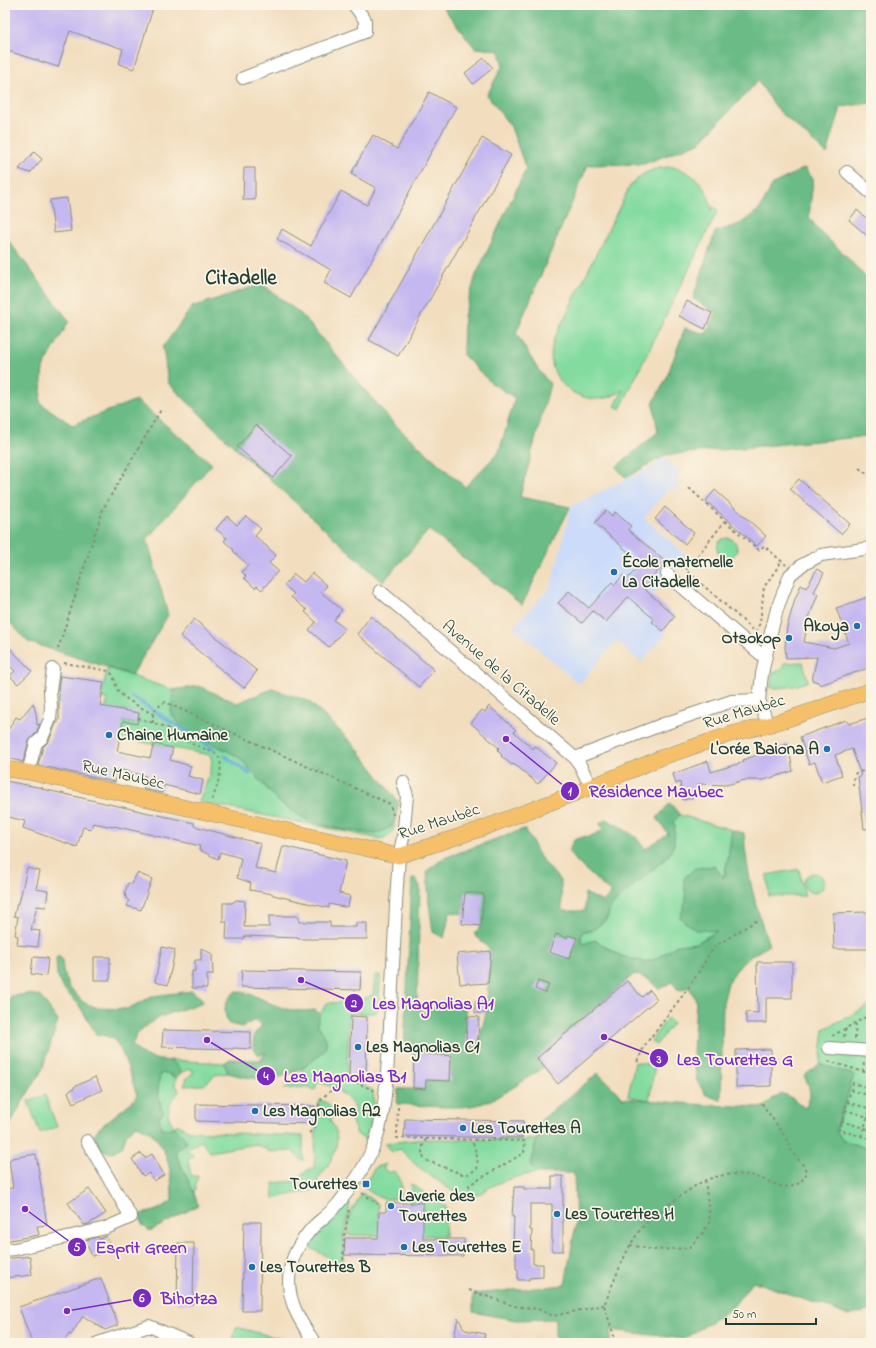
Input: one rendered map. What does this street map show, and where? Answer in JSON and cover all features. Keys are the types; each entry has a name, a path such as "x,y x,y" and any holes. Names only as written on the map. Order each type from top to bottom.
{"main road":[{"name":"Rue Maubèc","path":"5,769 28,772 399,856 478,830 678,752 731,734 768,725 871,690"}],"street":[{"path":"243,78 366,32 365,20 354,5"},
{"path":"847,172 871,194"},
{"path":"768,725 759,700 762,674 777,609 790,575 802,565 821,555 871,548"},
{"path":"667,574 765,658"},
{"name":"Avenue de la Citadelle","path":"380,591 574,758 580,765 591,787"},
{"path":"28,772 36,743 42,738 50,720 50,691 56,666"},
{"path":"574,758 661,725 732,701 759,700"},
{"path":"315,1343 301,1323 295,1311 289,1283 290,1271 303,1239 338,1204 364,1164 378,1133 384,1105 399,856 403,838 407,796 403,782"},
{"path":"829,1048 871,1051"},
{"path":"5,1250 106,1228 131,1216 87,1141"},
{"path":"98,1343 148,1326 190,1343"}],"path":[{"path":"58,650 103,509 162,408"},
{"path":"859,468 871,477"},
{"path":"689,488 759,550 764,546 794,572"},
{"path":"725,521 686,570 759,635"},
{"path":"756,632 760,623 764,587 782,561"},
{"path":"56,666 109,671 112,673 118,692 131,702 152,714"},
{"path":"153,723 152,714 164,702 390,804 393,817"},
{"path":"138,718 166,727 190,743 217,754 220,757 221,772 210,806"},
{"path":"853,786 854,775 857,772 871,770"},
{"path":"637,1062 645,1045 689,987 714,947 760,919"},
{"path":"871,1014 830,1037 827,1060 871,1074"},
{"path":"308,1133 316,1126 317,1110 320,1100 347,1080 378,1092"},
{"path":"871,1089 853,1083 839,1130 871,1139"},
{"path":"851,1090 871,1096"},
{"path":"614,1343 604,1306 630,1245 645,1224 673,1201 705,1180 730,1174 749,1175 782,1187 793,1186 802,1181 807,1173 792,1152 786,1138 761,1102"},
{"path":"847,1102 870,1109"},
{"path":"861,1136 871,1106"},
{"path":"398,1107 397,1138 525,1141 524,1153 469,1185 469,1200"},
{"path":"845,1110 871,1118"},
{"path":"842,1121 871,1130"},
{"path":"426,1139 422,1149 422,1156 426,1160 462,1174 468,1174 476,1169 478,1157 472,1140"},
{"path":"630,1245 654,1250 688,1248 702,1234 710,1221 705,1180"},
{"path":"362,1193 378,1204"},
{"path":"343,1266 344,1238 348,1217"},
{"path":"469,1290 514,1306 538,1309 553,1316 604,1306"}],"shaded area":[{"name":"École maternelle La Citadelle","path":"660,458 663,458 679,470 678,490 668,489 644,518 688,557 652,596 675,616 663,631 666,634 641,662 616,641 579,684 514,628 551,587 571,506 654,466"}],"green space":[{"path":"441,5 871,5 871,103 841,107 827,154 778,110 758,81 699,143 644,164 588,165 516,333 537,368 550,384 520,497 570,507 522,605 429,530 383,582 231,444 168,383 163,347 192,307 262,284 302,315 393,423 465,487 499,452 515,398 490,382 463,355 464,316 476,275 526,169 511,127 487,95 503,65 498,50 475,48"},
{"path":"673,167 688,173 700,182 710,202 711,211 713,206 718,210 620,409 615,406 623,390 609,397 597,399 580,396 565,387 555,373 551,361 554,339 630,186 639,177 649,171"},
{"path":"805,168 813,181 809,217 819,231 841,251 871,283 871,436 665,455 626,478 616,467 658,432 653,403 666,379 685,328 706,334 716,313 693,299 715,232 740,224 760,209 773,184"},
{"path":"5,236 69,321 43,368 40,403 72,425 136,400 212,464 147,539 168,615 132,675 28,642 5,617"},
{"path":"727,538 734,541 737,548 734,555 727,558 720,555 717,548 720,541"},
{"path":"803,662 808,681 790,687 771,688 772,672 777,672 780,670 784,663"},
{"path":"108,668 173,690 171,714 184,729 239,757 278,801 308,821 338,829 376,834 391,827 396,816 393,830 389,836 381,839 199,802 210,771 210,755 100,734 108,699 101,698","holes":["118,709 139,714 137,724 116,720"]},
{"path":"198,686 237,703 272,689 309,701 355,746 399,803 396,816 391,827 376,834 338,829 308,821 278,801 239,757 184,729 171,714 173,690"},
{"path":"670,803 680,815 673,822 675,827 674,845 668,856 611,907 607,918 592,931 583,931 581,937 583,944 595,940 621,956 645,962 658,958 677,945 697,943 717,931 695,930 680,918 686,900 684,878 695,868 714,866 724,878 732,830 744,833 752,890 769,945 745,960 728,983 723,1003 721,1100 706,1095 697,1081 693,1053 696,1000 689,987 679,991 672,982 659,989 648,979 634,974 537,1058 544,1067 499,1096 480,1104 462,1107 397,1104 398,1089 425,1089 426,1080 450,1081 451,1056 404,1051 412,878 415,878 420,886 417,1005 425,1013 449,999 459,1002 463,1005 466,1015 466,1044 478,1044 486,1013 491,951 474,934 481,926 465,892 463,914 450,912 444,938 433,932 429,904 427,871 444,858 524,829 540,857 561,882 562,911 585,911 585,893 603,902 611,893 579,864 568,851 574,840 586,836 587,838 603,830 600,823 607,819 636,837 645,849 668,834 657,818"},
{"path":"680,815 732,830 728,859 723,878 684,878 686,900 718,930 697,943 677,945 658,958 645,962 621,956 595,940 583,944 581,937 583,931 592,931 607,919 611,907 668,856 675,827 673,822"},
{"path":"799,869 805,896 769,896 767,875"},
{"path":"810,873 818,873 824,879 824,887 818,893 810,893 804,887 804,879"},
{"path":"58,956 62,959 63,970 69,987 83,1002 98,1008 127,1009 153,996 192,991 201,998 203,1002 151,1022 136,1036 132,1046 149,1057 173,1062 176,1064 181,1073 176,1078 167,1073 161,1074 158,1088 163,1113 159,1118 162,1129 175,1127 188,1142 175,1152 198,1205 150,1231 142,1225 140,1214 155,1211 172,1201 169,1164 162,1147 157,1140 146,1129 137,1125 127,1133 122,1147 110,1153 100,1149 94,1136 98,1129 135,1099 137,1095 121,1050 117,1044 110,1038 96,1034 79,1005 62,987 57,975 56,958"},
{"path":"375,975 380,975 379,1005 376,1013 349,1014 347,1080 373,1090 374,1096 372,1115 365,1140 357,1134 349,1115 356,1110 344,1095 334,1088 317,1082 315,1090 304,1087 284,1089 302,1076 302,1069 322,1053 326,1040 316,1023 327,1003 355,1002 373,995"},
{"path":"236,991 255,996 287,1009 315,1010 320,1014 317,1023 326,1039 324,1050 302,1068 282,1076 262,1079 228,1073 224,1063 230,1059 260,1060 266,1053 259,1055 253,1047 254,1034 262,1025 255,1020 242,1027 229,1024 225,1014 225,1006 229,998"},
{"path":"28,994 40,996 58,1021 42,1070 20,1106 5,1135 5,1013 11,996"},
{"path":"871,1004 871,1150 842,1140 836,1130 854,1075 820,1064 824,1029"},
{"path":"667,1018 673,1023 656,1045 651,1041"},
{"path":"169,1060 224,1063 228,1073 215,1075 204,1085 184,1086 187,1078 193,1073 193,1070 188,1069 181,1073 178,1066"},
{"path":"635,1062 655,1065 649,1100 628,1096"},
{"path":"820,1064 854,1075 836,1130 842,1140 871,1150 871,1310 848,1316 823,1305 753,1281 732,1308 684,1339 611,1330 610,1343 555,1343 555,1319 516,1320 473,1312 473,1294 565,1285 576,1223 574,1173 537,1173 531,1167 540,1121 598,1073 623,1098 705,1105 764,1107 776,1097 784,1094 805,1108 808,1104 810,1092 804,1076"},
{"path":"167,1073 176,1078 175,1085 179,1092 172,1100 169,1109 169,1118 175,1127 177,1124 189,1131 303,1136 303,1160 301,1160 292,1151 271,1152 255,1144 210,1152 201,1141 186,1149 195,1157 188,1159 191,1176 198,1176 194,1193 175,1152 188,1142 170,1129 162,1129 159,1118 163,1113 159,1098 158,1083 161,1074"},
{"path":"45,1095 57,1127 40,1133 28,1101"},
{"path":"320,1100 328,1104 338,1113 330,1120 335,1128 337,1136 335,1152 317,1180 325,1185 322,1188 274,1198 273,1183 297,1181 307,1170 314,1169 317,1110"},
{"path":"425,1139 536,1140 531,1166 537,1173 507,1180 492,1186 477,1195 462,1198 416,1165 400,1149 392,1152 385,1143"},
{"path":"386,1164 383,1168 389,1173 393,1171 399,1176 401,1191 399,1199 388,1199 376,1196 364,1186 375,1167"},
{"path":"411,1184 446,1207 445,1236 347,1235 350,1214 362,1193 378,1204 379,1221 423,1221 423,1203 409,1203"},
{"path":"348,1202 350,1205 344,1237 343,1266 334,1264 326,1256 309,1247"},
{"path":"236,1327 297,1343 239,1343 233,1338"}],"building":[{"path":"5,5 154,5 134,69 119,64 123,49 70,31 58,67 5,50"},
{"path":"484,58 493,68 473,84 465,73"},
{"path":"429,92 456,107 351,298 324,283 331,270 277,239 282,229 311,246 341,191 367,205 376,188 351,174 373,135 397,149"},
{"path":"482,138 511,155 398,356 369,340"},
{"path":"34,152 42,159 30,173 19,169"},
{"path":"244,168 255,168 255,200 243,200"},
{"path":"67,198 71,231 54,233 50,200"},
{"path":"857,210 871,222 871,239 849,220"},
{"path":"687,301 712,313 705,329 679,316"},
{"path":"256,425 292,456 273,478 237,447"},
{"path":"799,479 850,524 841,534 790,489"},
{"path":"715,490 766,536 757,546 706,501"},
{"path":"665,507 694,533 685,544 655,519"},
{"path":"606,510 612,516 615,512 631,526 628,530 666,562 643,588 675,616 663,631 652,622 654,619 628,597 606,622 593,611 582,623 558,603 569,591 589,608 612,582 615,585 623,575 627,579 642,564 595,523"},
{"path":"227,516 237,525 246,516 261,529 255,536 276,555 269,563 278,571 262,590 257,586 255,588 244,578 246,576 242,572 248,565 224,541 227,538 216,529"},
{"name":"Akoya","path":"817,569 824,573 814,592 818,594 808,620 804,642 834,648 849,643 836,608 871,596 871,667 820,685 818,682 812,680 817,657 786,658 785,647 787,627 795,599 801,585 806,588"},
{"path":"312,573 327,586 321,592 342,610 334,620 345,629 329,647 309,630 316,622 305,612 307,610 291,597 294,594 284,585 294,574 304,582"},
{"path":"371,616 434,670 419,687 357,634"},
{"path":"194,619 257,671 244,688 180,636"},
{"path":"5,643 32,671 18,684 10,676 15,671 5,661"},
{"path":"60,676 104,682 100,706 139,713 137,724 123,721 117,751 150,758 154,744 173,748 170,760 191,766 188,776 203,780 200,794 164,785 162,793 143,789 146,776 118,769 115,782 38,765 43,747 49,741 56,723 58,723 59,720 58,691"},
{"path":"33,703 37,725 40,724 36,733 29,741 23,762 5,757 5,735 16,717 20,719"},
{"path":"489,706 516,730 514,732 533,749 535,746 556,763 538,784 518,767 513,764 512,765 501,756 502,755 497,750 499,748 471,723 482,710 485,712"},
{"name":"L'Orée Baiona A","path":"871,717 871,828 864,829 858,776 861,776 852,749 835,755 842,775 822,782 815,762 809,764 800,737 846,720 849,724"},
{"path":"788,744 793,771 764,780 745,780 726,785 698,784 701,796 683,800 680,782 676,784 673,774 708,761 711,772 744,762 743,760"},
{"path":"5,781 43,788 42,789 194,823 194,826 261,844 255,868 276,873 283,846 346,861 339,893 350,896 348,906 344,907 329,904 329,908 273,894 250,890 251,883 237,878 241,858 220,852 218,859 199,850 200,846 114,826 93,823 91,829 83,827 77,847 23,828 25,821 5,816"},
{"path":"27,868 40,871 36,889 48,891 46,907 37,906 31,930 40,931 38,947 17,945 18,936 15,935 18,917 14,916 17,903 19,903"},
{"path":"137,873 152,879 141,910 127,906 129,901 126,898 125,892 128,883 132,884"},
{"path":"465,892 484,894 481,926 462,924"},
{"path":"236,900 245,901 244,927 269,927 269,916 299,916 299,922 330,922 330,927 356,927 356,923 367,923 367,939 298,939 244,936 244,939 226,939 227,922 223,922 223,903 232,903"},
{"path":"868,912 869,949 834,949 833,913"},
{"path":"556,934 567,938 568,935 577,938 569,959 549,952"},
{"path":"162,947 175,950 168,985 155,982"},
{"path":"201,948 212,954 213,975 207,975 207,988 192,988 192,971 195,971 195,960 201,960"},
{"path":"491,951 488,983 460,984 457,954"},
{"path":"33,957 48,958 46,976 31,974"},
{"path":"94,957 110,957 110,980 94,980"},
{"path":"757,962 792,962 792,998 766,998 766,1023 746,1023 746,1012 758,1013"},
{"path":"242,970 361,972 360,990 241,987"},
{"path":"538,981 549,985 545,993 535,989"},
{"path":"627,981 642,997 650,990 657,999 558,1084 537,1058"},
{"path":"475,1001 487,1002 486,1013 475,1013"},
{"name":"Les Magnolias C1","path":"351,1016 367,1017 366,1078 349,1077"},
{"path":"467,1016 479,1017 478,1044 466,1044"},
{"path":"163,1030 251,1032 251,1049 162,1047"},
{"path":"771,1049 771,1086 736,1087 736,1050"},
{"path":"414,1052 451,1056 450,1081 426,1080 425,1089 413,1088"},
{"path":"95,1077 102,1090 73,1103 68,1092 74,1087"},
{"name":"Les Magnolias A2","path":"196,1104 315,1106 314,1124 196,1121"},
{"name":"Les Tourettes A","path":"405,1119 523,1121 522,1138 404,1136"},
{"path":"141,1153 145,1158 152,1154 164,1175 154,1181 149,1173 143,1176 132,1159"},
{"path":"36,1154 47,1225 37,1226 39,1235 5,1241 5,1189 13,1188 9,1161 12,1158"},
{"path":"552,1176 563,1176 563,1251 552,1251 552,1204 530,1204 530,1230 532,1230 531,1250 533,1250 533,1264 543,1264 543,1277 529,1278 529,1280 518,1280 518,1269 516,1269 516,1250 513,1249 514,1217 512,1217 514,1187 524,1187 524,1189 552,1189"},
{"path":"89,1189 106,1213 89,1224 84,1225 68,1203"},
{"path":"386,1203 423,1203 423,1239 464,1239 463,1256 344,1255 345,1238 378,1238 379,1212 386,1212"},
{"name":"Les Tourettes B","path":"244,1222 261,1222 260,1311 242,1311"},
{"path":"106,1236 110,1244 103,1248 105,1252 92,1256 85,1240 98,1237 99,1239"},
{"path":"178,1243 194,1243 193,1304 177,1304"},
{"path":"30,1256 32,1275 5,1278 5,1259"},
{"path":"101,1278 118,1325 105,1330 83,1316 71,1335 69,1334 63,1343 32,1343 19,1307"},
{"path":"458,1318 465,1330 485,1334 483,1343 453,1343"}],"waterway":[{"path":"132,697 214,749"},
{"path":"225,756 250,774"}],"place":[{"name":"École maternelle La Citadelle","path":"614,572"},
{"name":"Akoya","path":"857,626"},
{"name":"Otsokop","path":"789,638"},
{"name":"Chaine Humaine","path":"109,735"},
{"name":"Résidence Maubec","path":"506,739"},
{"name":"L'Orée Baiona A","path":"827,749"},
{"name":"Les Magnolias A1","path":"301,980"},
{"name":"Les Tourettes G","path":"604,1037"},
{"name":"Les Magnolias B1","path":"207,1040"},
{"name":"Les Magnolias C1","path":"358,1047"},
{"name":"Les Magnolias A2","path":"255,1111"},
{"name":"Les Tourettes A","path":"463,1128"},
{"name":"Tourettes","path":"366,1184"},
{"name":"Laverie des Tourettes","path":"391,1206"},
{"name":"Esprit Green","path":"25,1209"},
{"name":"Les Tourettes H","path":"557,1214"},
{"name":"Les Tourettes E","path":"404,1247"},
{"name":"Les Tourettes B","path":"252,1267"},
{"name":"Bihotza","path":"67,1311"}],"district":[{"name":"Citadelle","path":"241,279"}]}
